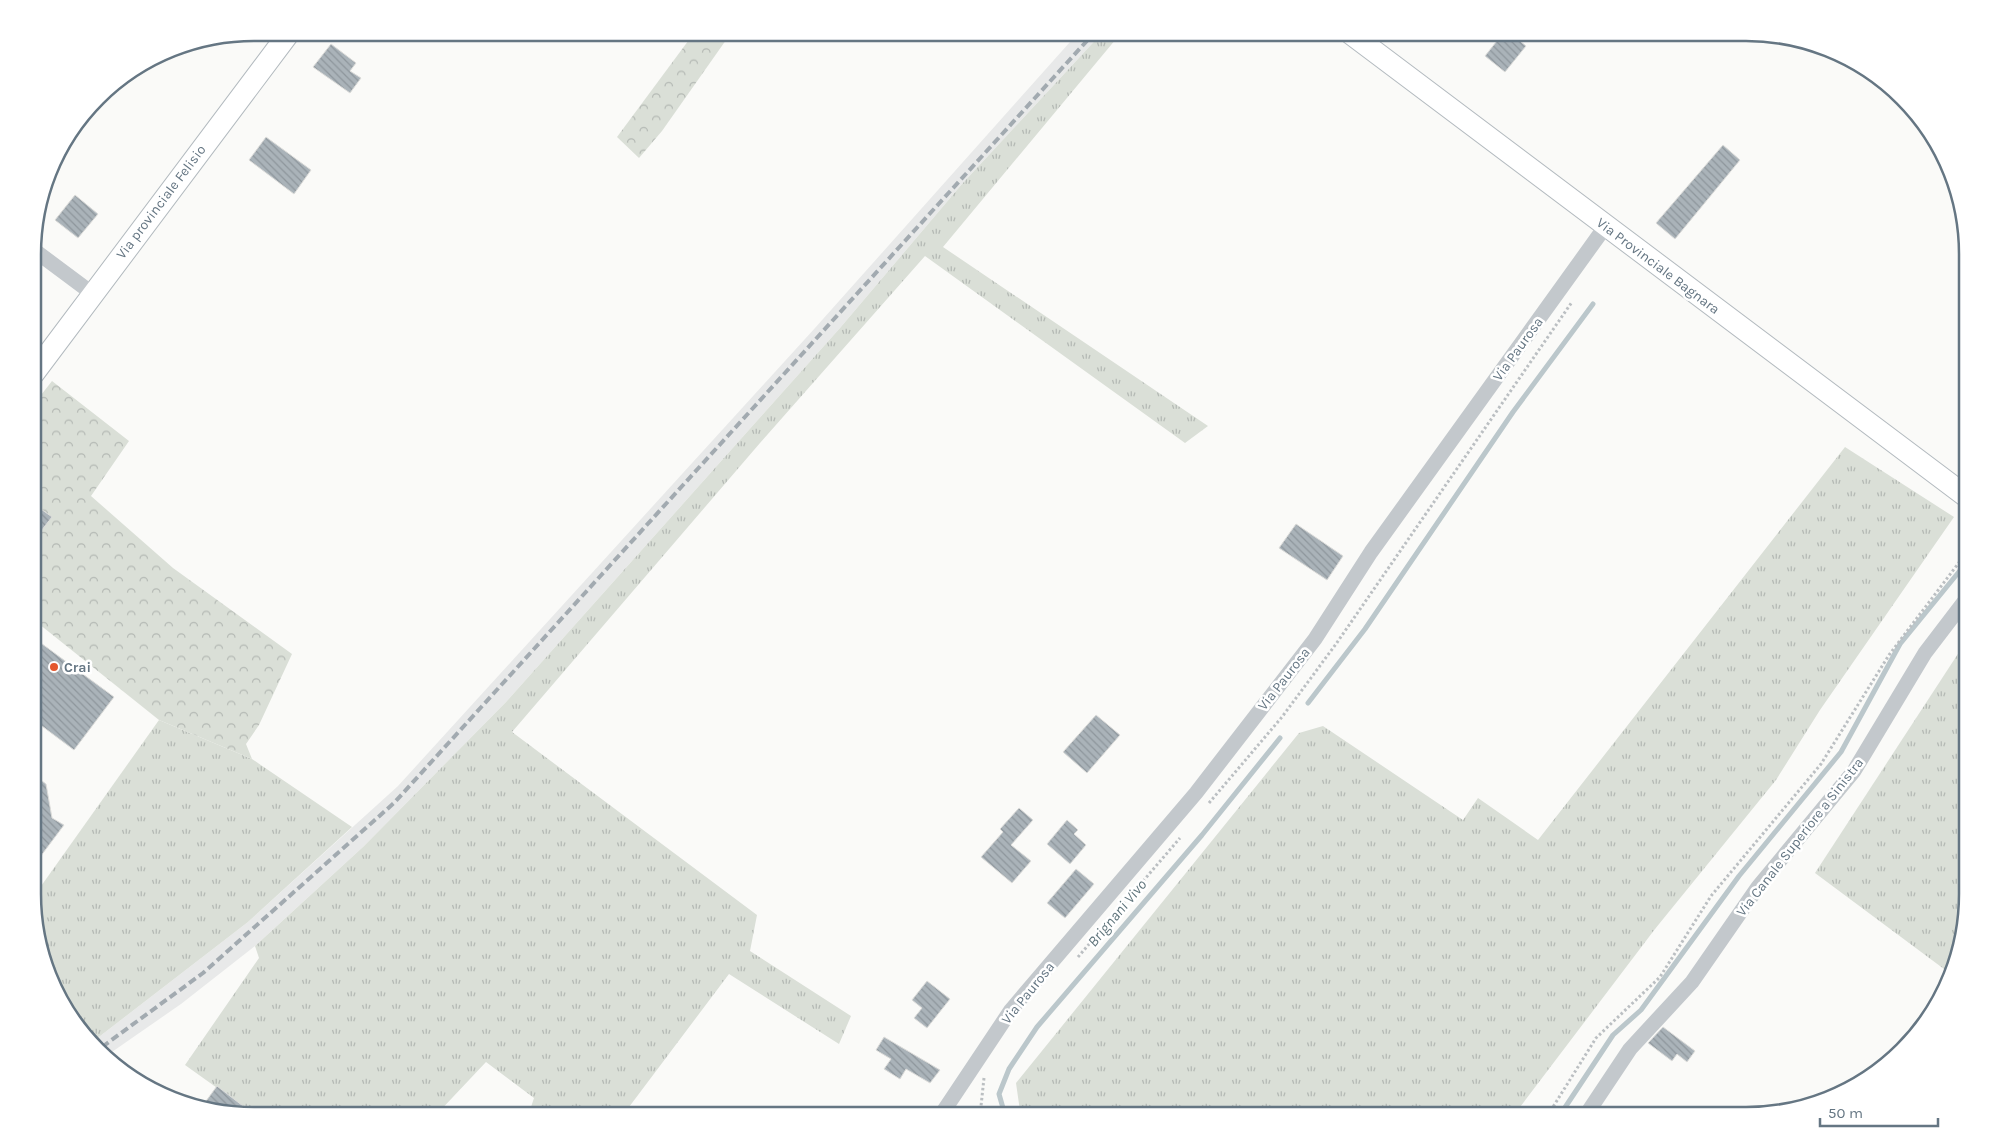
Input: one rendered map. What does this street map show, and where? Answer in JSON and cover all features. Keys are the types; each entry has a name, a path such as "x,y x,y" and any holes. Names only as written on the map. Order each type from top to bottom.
{"main road":[{"name":"Via provinciale Felisio","path":"41,363 281,41"},
{"name":"Via Provinciale Bagnara","path":"1362,41 1606,227 1959,491"}],"street":[{"name":"Via Paurosa","path":"946,1107 1011,1010 1196,793 1315,639 1371,552 1606,227"},
{"path":"41,255 93,294"},
{"name":"Via Canale Superiore a Sinistra","path":"1591,1107 1630,1050 1692,982 1758,887 1854,771 1925,653 1959,608"}],"path":[{"path":"1553,1107 1596,1038 1660,977 1711,896 1821,764 1889,656 1959,563"}],"shaded area":[{"path":"1071,41 1095,41 962,184 840,328 506,702 364,846 255,946 181,1004 112,1052 98,1038 248,922 398,786 815,328"}],"green space":[{"path":"688,41 725,41 662,131 639,158 617,137"},
{"path":"1095,41 1114,41 943,247 1208,426 1185,443 925,256 760,443 512,732 757,915 750,951 851,1016 839,1044 729,974 629,1107 531,1107 534,1098 486,1062 444,1107 243,1106 185,1065 259,958 255,946 364,846 506,702 840,328 962,184"},
{"path":"52,381 129,441 91,496 173,568 292,654 259,725 246,744 252,759 159,720 41,626 41,395"},
{"path":"1845,447 1954,517 1820,710 1776,780 1655,929 1520,1107 1019,1107 1016,1083 1299,733 1323,726 1463,820 1478,798 1538,840"},
{"path":"1959,652 1959,894 1955,935 1945,970 1815,873"},
{"path":"159,720 252,759 352,827 248,922 98,1038 77,1012 57,975 45,935 41,886"}],"building":[{"path":"1497,41 1520,41 1526,46 1505,72 1485,56"},
{"path":"331,44 356,63 350,71 361,78 350,93 313,67"},
{"path":"266,137 311,170 294,194 249,160"},
{"path":"1723,145 1740,160 1675,239 1656,223"},
{"path":"75,195 98,214 78,238 55,220"},
{"path":"41,509 52,517 41,531"},
{"path":"1296,524 1343,556 1327,580 1279,548"},
{"name":"Crai","path":"41,643 114,697 74,750 41,725"},
{"path":"1096,715 1120,735 1087,773 1063,752"},
{"path":"41,780 46,784 52,818 64,825 41,856"},
{"path":"1019,808 1033,820 1011,845 1031,861 1012,883 981,857 1003,832 1000,829"},
{"path":"1067,820 1078,830 1074,834 1086,845 1070,864 1047,844"},
{"path":"1076,869 1094,884 1065,918 1047,903"},
{"path":"927,981 950,999 927,1028 914,1018 922,1008 912,1000"},
{"path":"1663,1027 1695,1051 1687,1062 1677,1054 1672,1061 1648,1043"},
{"path":"884,1037 940,1070 930,1083 906,1069 900,1079 884,1069 891,1059 876,1050"},
{"path":"217,1086 243,1106 227,1105 206,1101"}],"waterway":[{"path":"1308,703 1365,629 1513,412 1593,304"},
{"path":"1565,1107 1613,1035 1641,1010 1739,876 1841,752 1900,644 1959,572"},
{"name":"Brignani Vivo","path":"1003,1107 999,1094 1009,1069 1037,1027 1202,835 1280,738"}],"railway":[{"path":"105,1045 203,973 394,803 1087,41"}],"place":[{"name":"Crai","path":"54,667"}]}
